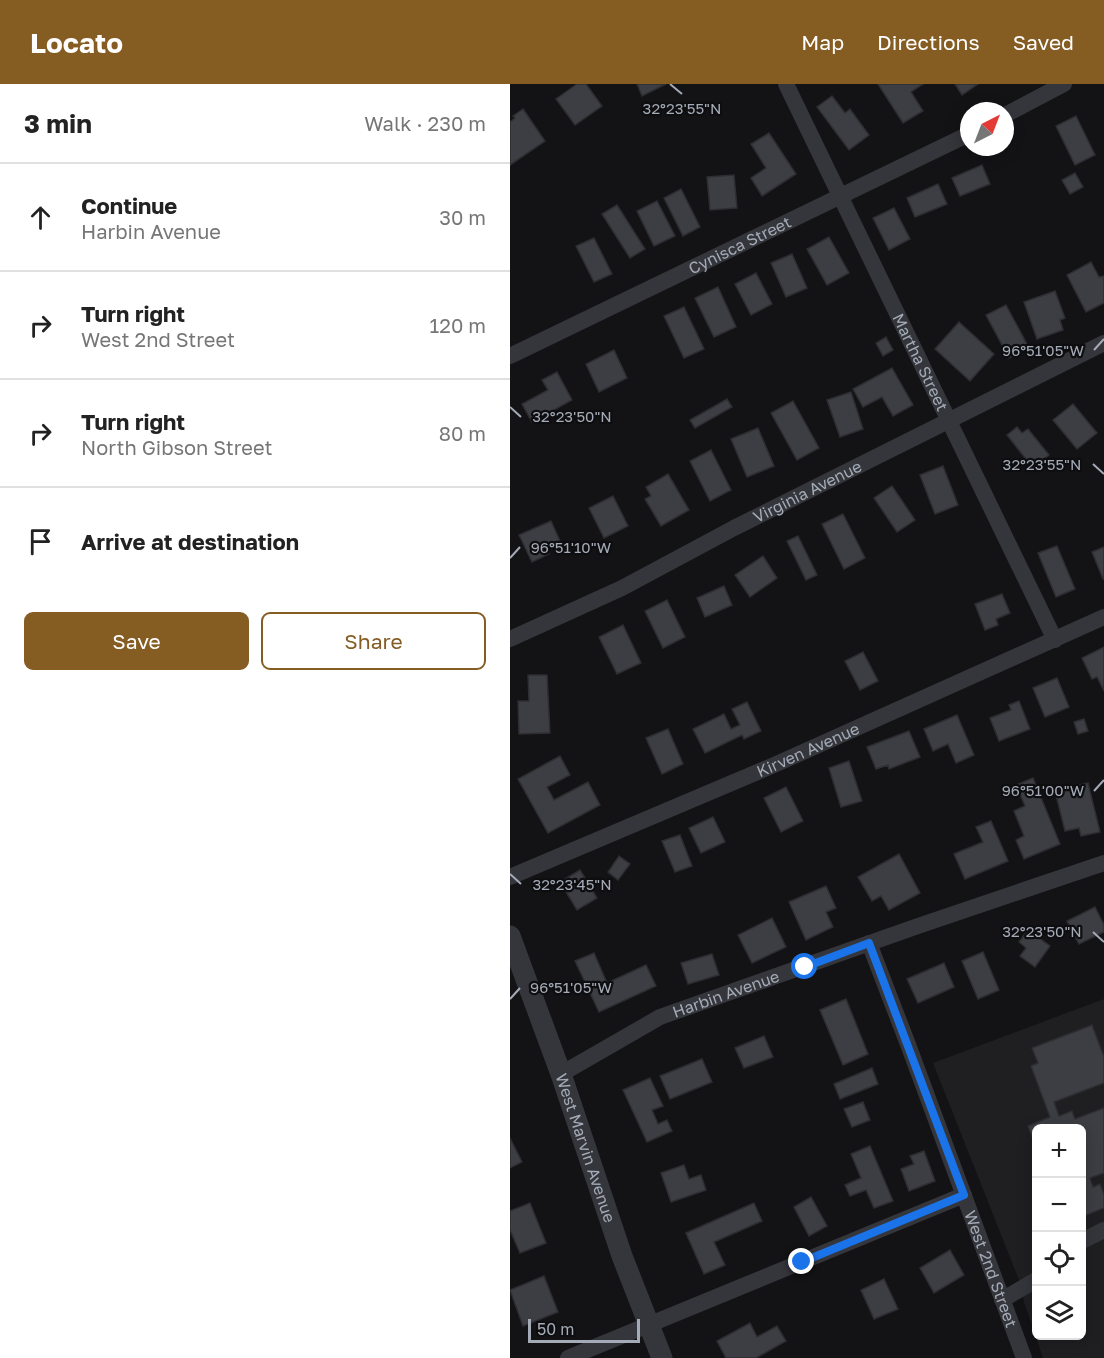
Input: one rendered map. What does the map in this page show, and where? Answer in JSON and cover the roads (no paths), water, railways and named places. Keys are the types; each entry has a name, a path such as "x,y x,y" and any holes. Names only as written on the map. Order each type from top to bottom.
{"street":[{"name":"Martha Street","path":"786,84 1055,640"},
{"path":"1014,110 1064,84"},
{"name":"Cynisca Street","path":"510,356 960,138"},
{"name":"Virginia Avenue","path":"510,639 622,588 734,528 1104,343"},
{"name":"Kirven Avenue","path":"510,878 763,769 1104,617"},
{"name":"Harbin Avenue","path":"561,1074 660,1017 1104,863"},
{"name":"West Marvin Avenue","path":"510,936 561,1074 622,1256 662,1358"},
{"name":"West 2nd Street","path":"869,943 1024,1358"},
{"path":"568,1358 964,1195"},
{"path":"1086,1239 1104,1230"},
{"path":"1002,1300 1032,1282"}]}
